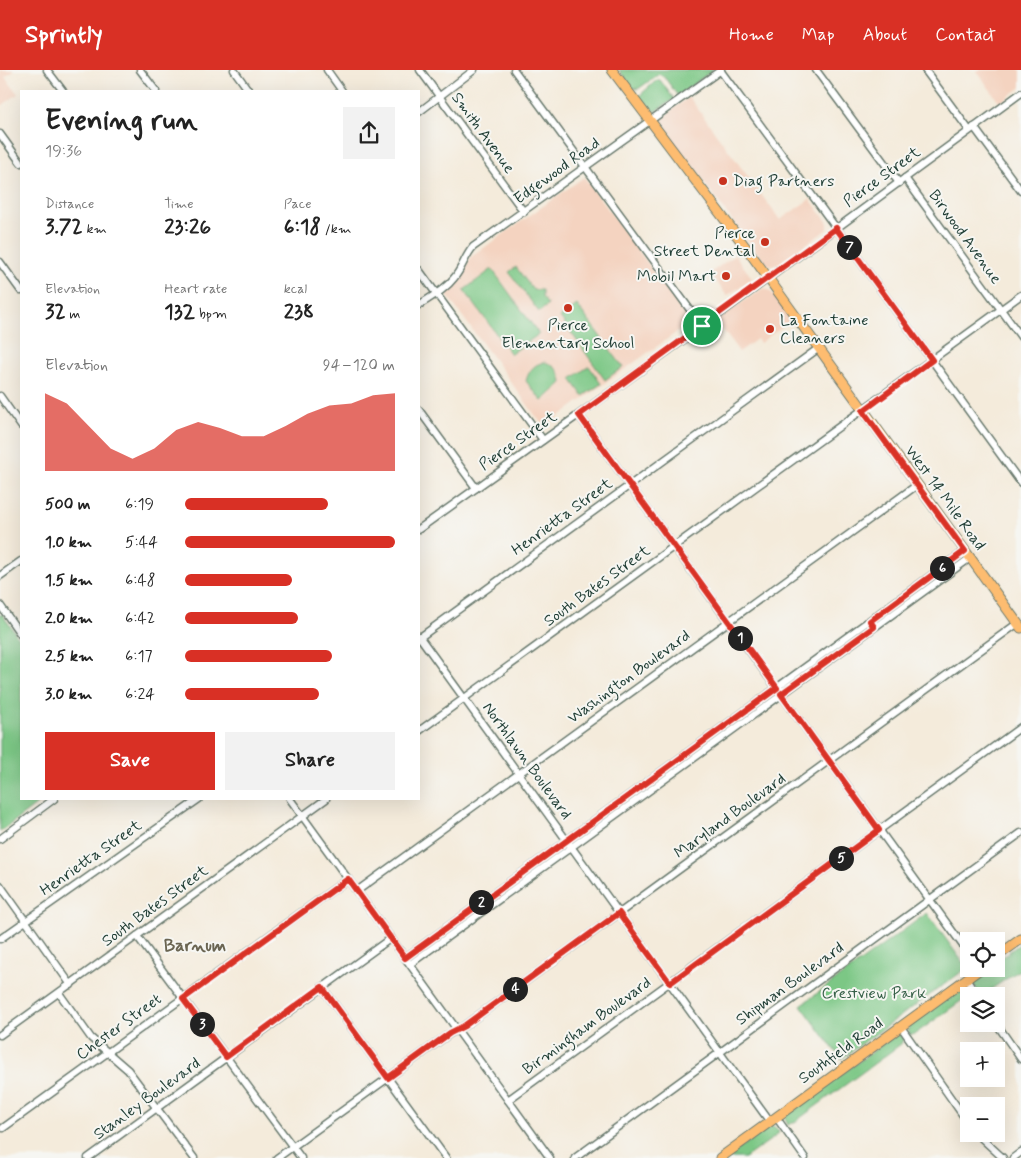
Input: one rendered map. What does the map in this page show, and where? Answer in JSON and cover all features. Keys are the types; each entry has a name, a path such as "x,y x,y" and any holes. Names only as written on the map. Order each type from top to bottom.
{"main road":[{"name":"West 14 Mile Road","path":"612,70 768,278 1019,625"},
{"path":"1005,951 1021,939"},
{"name":"Southfield Road","path":"720,1158 969,977"}],"street":[{"path":"47,70 62,90"},
{"path":"140,70 155,90"},
{"path":"234,70 248,90"},
{"path":"327,70 341,90"},
{"name":"Smith Avenue","path":"420,70 524,212"},
{"path":"420,111 474,70"},
{"path":"514,70 702,326"},
{"path":"720,70 1021,483"},
{"name":"Edgewood Road","path":"420,304 453,279 473,247 586,168 720,70"},
{"name":"Birwood Avenue","path":"816,70 1021,337"},
{"path":"925,70 1021,191"},
{"name":"Pierce Street","path":"420,528 702,326 1021,93"},
{"path":"0,134 20,162"},
{"path":"0,262 20,290"},
{"path":"420,271 543,440"},
{"name":"South Bates Street","path":"420,731 1021,295"},
{"name":"Henrietta Street","path":"420,636 819,348"},
{"path":"0,396 20,421"},
{"path":"420,415 476,488"},
{"path":"579,415 960,942"},
{"name":"Washington Boulevard","path":"357,891 917,485"},
{"path":"405,958 673,773 967,554"},
{"path":"0,576 20,562"},
{"path":"0,605 20,633"},
{"path":"569,844 668,766 777,688 872,624"},
{"name":"Maryland Boulevard","path":"277,1158 457,1029 464,1026 1019,625"},
{"name":"Northlawn Boulevard","path":"420,638 720,1052 805,1158"},
{"name":"Birmingham Boulevard","path":"508,1100 1021,727"},
{"path":"668,766 673,773"},
{"path":"0,840 53,800"},
{"name":"Henrietta Street","path":"0,939 198,800"},
{"path":"291,800 550,1158"},
{"name":"South Bates Street","path":"0,1035 325,800"},
{"name":"Shipman Boulevard","path":"575,1158 1021,833"},
{"name":"Chester Street","path":"4,1128 348,879"},
{"path":"0,885 71,985"},
{"path":"410,964 496,896"},
{"path":"137,936 301,1158"},
{"name":"Stanley Boulevard","path":"88,1158 391,938"},
{"path":"966,979 972,987"},
{"path":"322,987 446,1158"},
{"path":"58,993 91,1038 123,1065 194,1158"},
{"path":"901,1027 960,1111"},
{"path":"1002,1032 1021,1059"},
{"path":"986,1142 1004,1158"},
{"path":"1013,1158 1021,1152"}],"shaded area":[{"path":"0,70 15,70 5,77 18,94 0,107"},
{"path":"976,70 1021,70 1021,87 1000,103"},
{"path":"689,97 780,220 810,199 828,223 828,229 779,263 772,266 767,264 660,124 659,120"},
{"name":"Pierce Elementary School","path":"584,177 691,322 544,427 446,294 460,278 471,257"},
{"path":"735,255 752,278 727,296 710,273"},
{"path":"764,288 770,291 792,319 760,343 757,339 739,352 716,320"}],"green space":[{"path":"619,70 713,70 678,96 665,78 659,74 638,89 632,88"},
{"path":"657,80 660,80 674,99 656,111 649,110 639,96"},
{"path":"516,267 533,290 542,290 542,297 548,305 539,312 509,272"},
{"path":"492,269 539,334 511,354 464,290"},
{"path":"577,305 623,367 605,380 560,317"},
{"path":"545,362 557,370 562,383 542,401 526,381 532,368"},
{"path":"589,366 601,384 583,396 571,379"},
{"path":"2,614 20,640 20,800 43,800 0,832 0,615"},
{"name":"Crestview Park","path":"927,913 960,958 960,973 841,1059 801,1005"},
{"path":"1021,943 1021,969 994,987 975,987 973,984 975,977 1005,977 1005,955"},
{"path":"960,987 960,1002 915,1034 910,1035 908,1031 910,1024"},
{"path":"897,1034 904,1037 901,1044 788,1125 785,1119 786,1114"},
{"path":"770,1127 775,1127 779,1132 776,1136 745,1158 725,1158"}],"place":[{"name":"Diag Partners","path":"723,181"},
{"name":"Pierce Street Dental","path":"765,242"},
{"name":"Mobil Mart","path":"726,276"},
{"name":"Pierce Elementary School","path":"568,308"},
{"name":"La Fontaine Cleaners","path":"770,329"}],"district":[{"name":"Barnum","path":"195,946"}],"route":[{"path":"836,228 932,360 863,411 965,551 870,621 874,627 781,694 879,830 670,983 619,913 464,1026 450,1033 388,1078 322,987 226,1057 183,999 348,879 405,958 777,688 579,415 702,326 836,228"}]}
